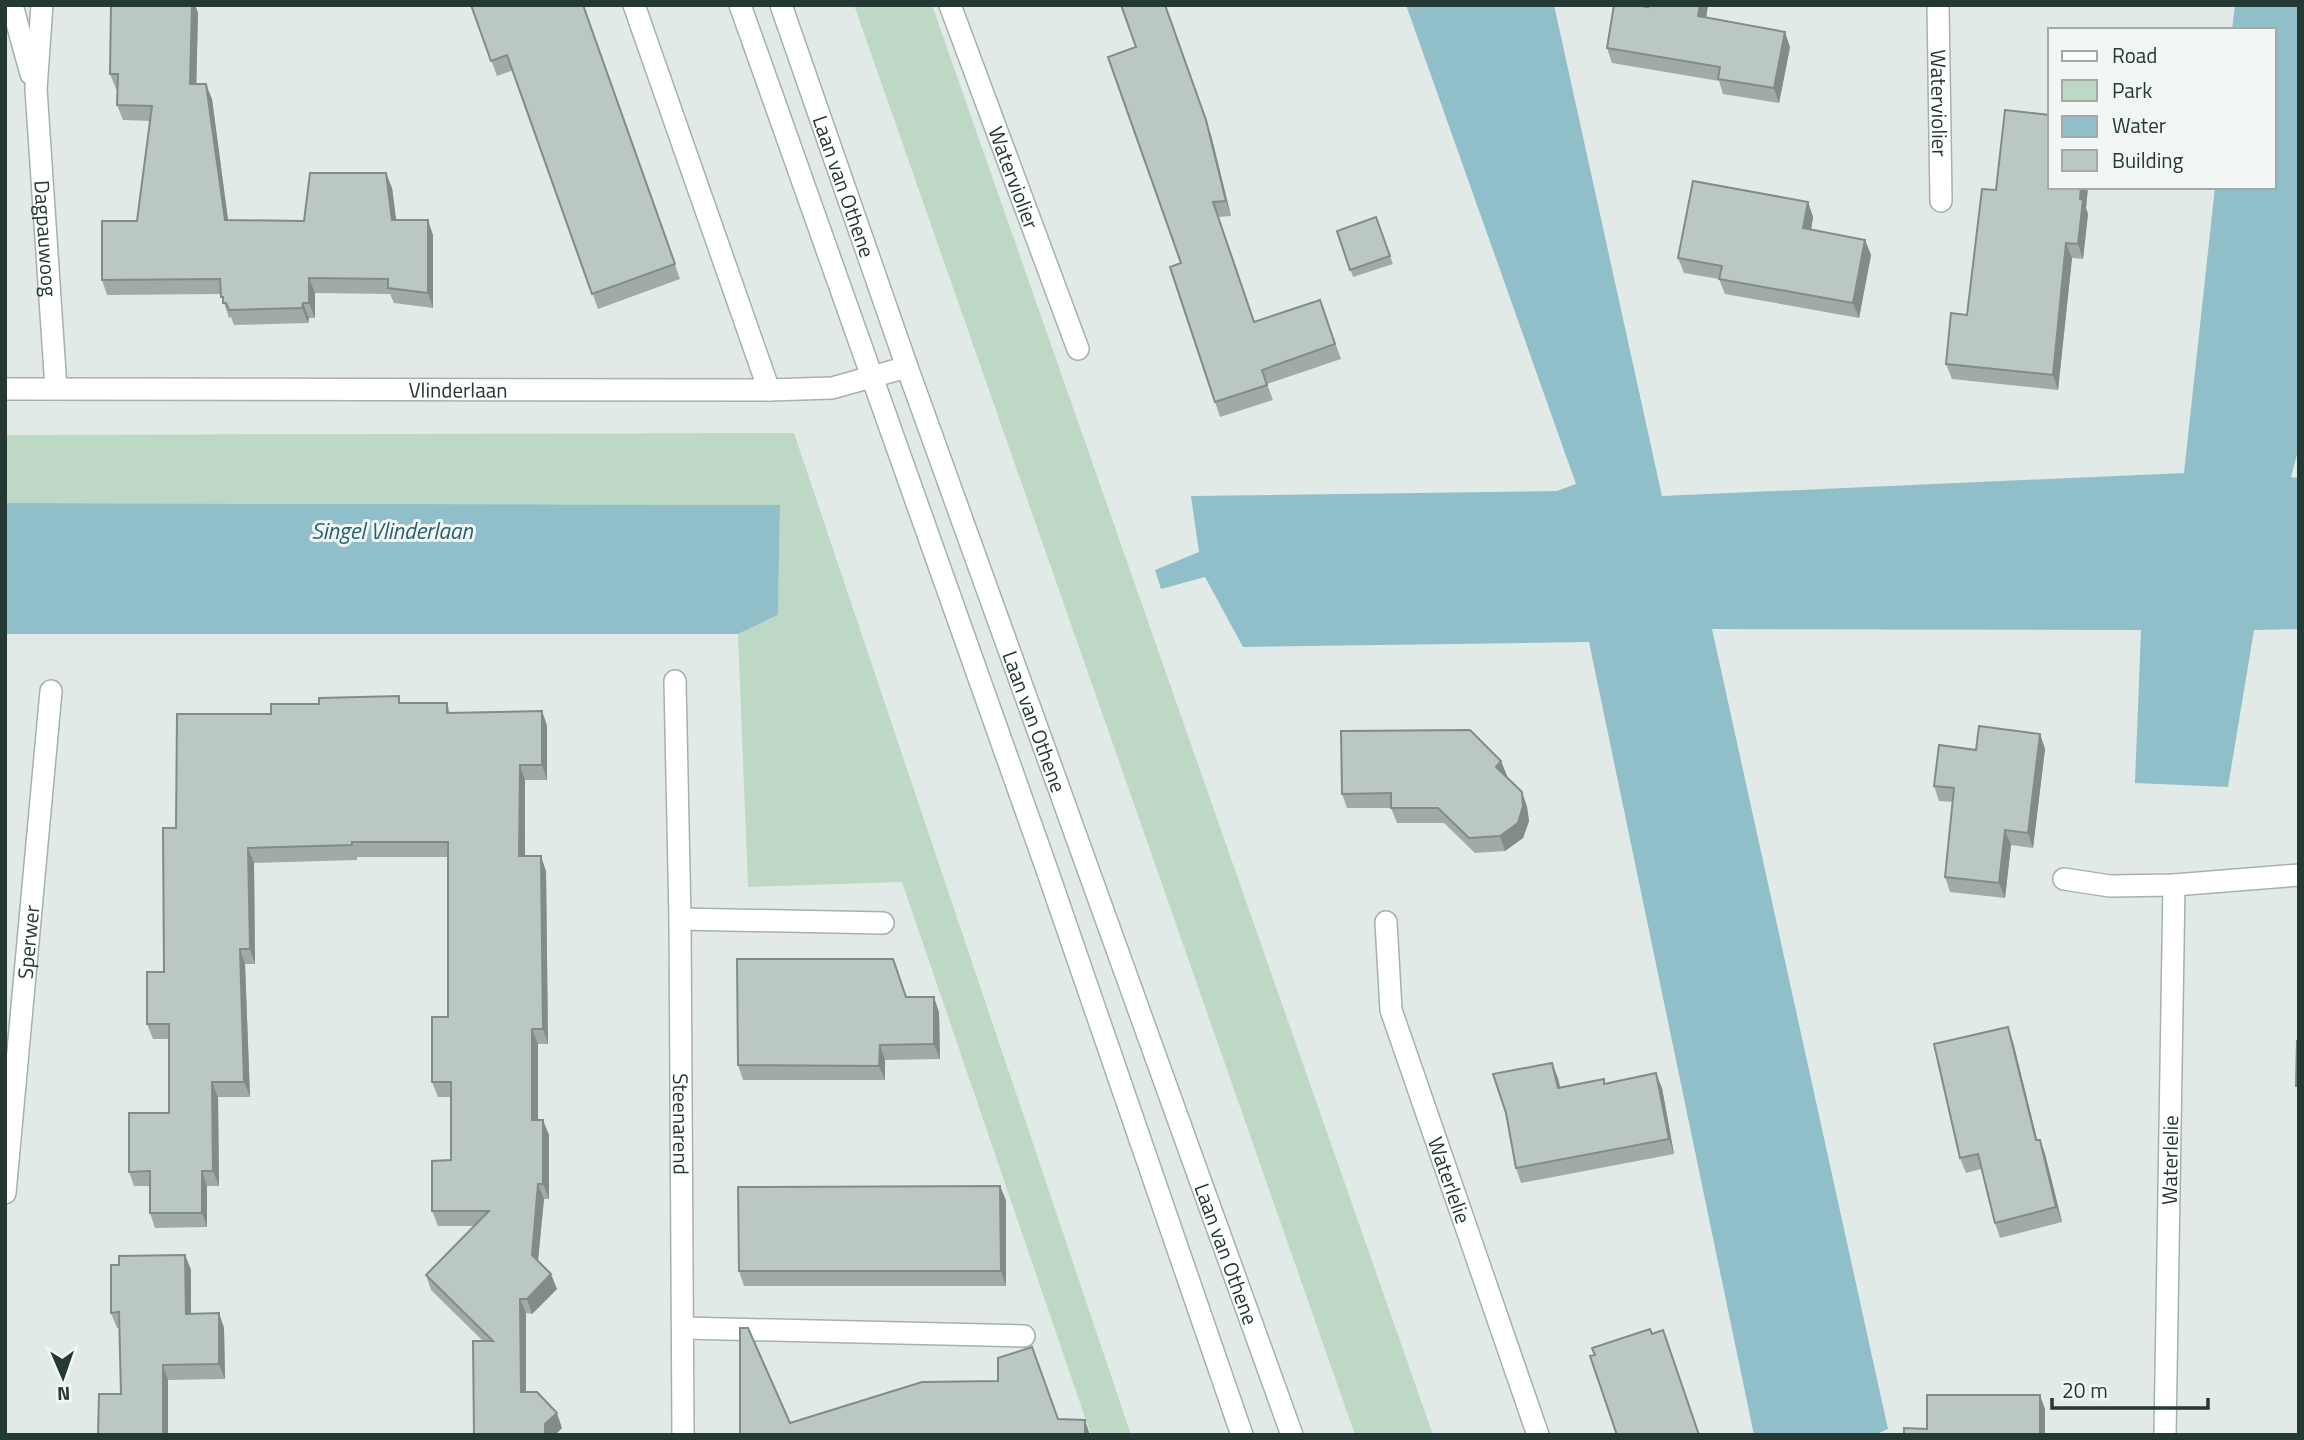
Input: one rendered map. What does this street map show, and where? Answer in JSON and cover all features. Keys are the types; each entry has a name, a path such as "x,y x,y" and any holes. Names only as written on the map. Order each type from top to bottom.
{"street":[{"name":"Dagpauwoog","path":"12,5 36,89"},
{"name":"Dagpauwoog","path":"42,5 36,89 56,388"},
{"path":"634,5 769,390"},
{"name":"Laan van Othene","path":"740,5 1046,867 1242,1435"},
{"name":"Laan van Othene","path":"781,5 907,367 1292,1435"},
{"name":"Waterviolier","path":"950,5 1078,349"},
{"name":"Waterviolier","path":"1938,5 1941,201"},
{"name":"Vlinderlaan","path":"5,389 769,390 832,388 907,367"},
{"name":"Steenarend","path":"675,681 680,919 683,1435"},
{"name":"Sperwer","path":"5,1193 51,691"},
{"path":"2064,879 2109,886 2174,886 2299,875"},
{"name":"Waterlelie","path":"2165,1435 2174,886"},
{"path":"680,919 883,923"},
{"name":"Waterlelie","path":"1386,922 1391,1010 1538,1435"},
{"path":"684,1328 1024,1336"}],"green space":[{"path":"854,5 932,5 1433,1435 1355,1435"},
{"path":"794,433 1131,1435 1091,1435 902,882 748,887 738,634 778,615 780,505 5,503 5,435"}],"water":[{"path":"1406,5 1554,5 1662,496 2184,473 2215,189 2276,189 2276,28 2232,28 2235,5 2299,5 2299,447 2291,477 2299,478 2299,629 2254,630 2228,787 2135,783 2141,630 1712,629 1888,1429 1874,1435 1754,1435 1589,642 1243,647 1205,577 1161,589 1155,570 1199,552 1191,496 1557,491 1576,484"},
{"name":"Singel Vlinderlaan","path":"5,503 780,505 778,615 738,634 5,634"}],"building":[{"path":"111,5 192,5 190,84 206,84 225,220 304,221 310,173 386,173 392,220 428,220 428,293 388,288 388,279 309,278 309,303 303,303 302,308 229,310 221,297 220,279 102,280 102,221 137,221 152,106 117,105 118,74 110,74"},
{"path":"471,5 583,5 675,264 592,294 507,55 491,61"},
{"path":"1121,5 1165,5 1206,120 1226,201 1213,202 1254,322 1320,300 1335,344 1262,370 1267,385 1215,402 1170,267 1181,263 1108,57 1136,47"},
{"path":"1614,5 1700,5 1698,16 1785,32 1774,88 1718,79 1720,67 1607,48"},
{"path":"2005,110 2048,115 2048,189 2081,189 2080,199 2083,200 2078,244 2066,243 2053,375 1946,364 1951,313 1967,315 1982,189 1996,190"},
{"path":"1693,181 1808,202 1803,228 1865,240 1853,303 1719,279 1722,266 1678,258"},
{"path":"1376,217 1390,256 1350,270 1337,231"},
{"path":"399,696 399,703 447,703 447,713 542,711 542,765 520,765 519,856 541,856 543,1029 532,1029 532,1120 543,1120 543,1184 538,1184 532,1255 551,1274 527,1299 520,1299 521,1392 537,1392 557,1413 545,1424 545,1435 474,1435 473,1341 493,1341 426,1275 489,1211 432,1211 432,1161 451,1160 451,1082 432,1082 432,1017 448,1017 448,842 352,842 352,845 248,848 250,949 240,949 244,1082 212,1082 213,1171 202,1171 202,1213 150,1213 150,1171 129,1172 129,1113 169,1113 169,1024 147,1024 147,972 164,972 163,828 176,828 177,714 271,714 271,704 319,704 319,698"},
{"path":"1979,726 2040,734 2028,833 2005,830 1999,883 1945,877 1954,788 1934,786 1939,745 1976,750"},
{"path":"1470,730 1501,761 1496,767 1522,792 1523,806 1518,823 1500,836 1469,838 1438,808 1391,808 1391,793 1342,794 1341,731"},
{"path":"737,959 893,959 906,997 934,997 934,1044 880,1045 879,1066 738,1065"},
{"path":"2008,1027 2056,1207 1995,1223 1978,1154 1960,1158 1934,1044"},
{"path":"2299,1041 2299,1086 2296,1086"},
{"path":"1552,1063 1558,1088 1604,1079 1604,1084 1656,1073 1669,1139 1516,1168 1506,1113 1493,1074"},
{"path":"1000,1186 1001,1271 739,1271 738,1187"},
{"path":"185,1255 186,1314 219,1313 219,1364 163,1365 163,1435 98,1435 99,1394 121,1394 119,1312 111,1313 111,1265 119,1265 119,1256"},
{"path":"740,1328 748,1328 790,1423 922,1382 998,1381 998,1358 1032,1347 1058,1419 1085,1420 1085,1435 740,1435"},
{"path":"1650,1329 1652,1334 1663,1330 1699,1435 1617,1435 1590,1356 1595,1355 1592,1348"},
{"path":"1927,1395 2040,1395 2040,1435 1904,1435 1904,1428 1927,1429"}]}
